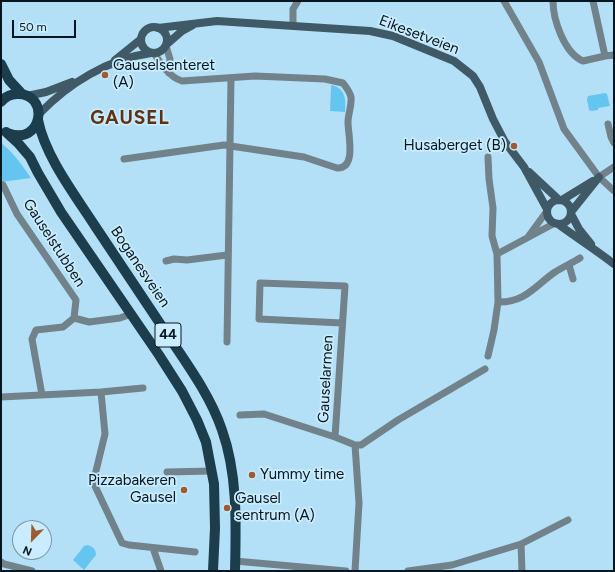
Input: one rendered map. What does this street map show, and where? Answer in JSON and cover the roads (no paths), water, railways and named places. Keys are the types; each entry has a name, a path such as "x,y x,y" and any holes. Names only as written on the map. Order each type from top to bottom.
{"main road":[{"name":"Eikesetveien","path":"158,28 217,21 370,30 383,33 454,61 477,80 505,142 524,167 547,210"},
{"name":"Eikesetveien","path":"166,45 182,30 199,22"},
{"path":"38,117 52,101 81,80 113,62 141,38 145,31 149,28 158,28 166,34 166,45 163,50 159,52 135,55 113,62"},
{"path":"141,38 144,48 152,53"},
{"name":"44","path":"1,64 9,80 36,104 38,117 36,125 28,133 20,136 13,135 4,130"},
{"path":"1,102 8,96 14,94 25,95 46,92 81,80"},
{"name":"Boganesveien","path":"38,117 43,140 62,175 196,377 214,411 222,430 228,451 235,491 235,566"},
{"name":"44","path":"4,130 27,154 61,212 163,361 191,406 206,442 214,484 215,528 212,571"},
{"name":"Eikesetveien","path":"524,167 560,200"},
{"path":"598,177 560,200 554,201 550,204 547,210 548,216 550,220 557,223 594,248 614,264"},
{"path":"557,223 564,223 568,219 598,177"},
{"path":"560,200 570,207 571,213 579,228 594,248"}],"street":[{"path":"292,25 293,9 298,1"},
{"path":"504,1 539,62 564,129 598,177 614,191"},
{"path":"553,1 554,14 559,30 572,52 583,60 614,55"},
{"path":"593,1 604,56"},
{"path":"166,45 170,59 169,73"},
{"path":"124,159 215,146 230,146 255,151 304,157 337,168 341,168 350,158 348,120 351,108 351,96 343,83 325,79 255,76 182,81 176,79 169,73 152,53"},
{"path":"227,342 227,255 231,78"},
{"path":"608,124 614,144"},
{"path":"488,157 492,208 492,236 497,254 498,302 488,356"},
{"path":"598,177 614,167"},
{"name":"Gauselstubben","path":"2,185 17,214 76,300 74,318"},
{"path":"526,239 547,210"},
{"path":"497,254 557,223"},
{"path":"166,261 174,259 187,260 227,255"},
{"path":"498,302 505,302 519,298 531,292 556,272 580,258"},
{"path":"569,265 573,279"},
{"name":"Gauselarmen","path":"335,437 342,353 342,323 345,286 260,283 259,319 342,323"},
{"path":"42,395 32,339 36,330 63,327 74,318 89,322 120,318 131,314"},
{"path":"240,415 264,414 355,445 361,445 410,413 485,369"},
{"path":"1,397 101,392 143,388"},
{"path":"101,392 105,434 94,484 122,543 195,552"},
{"path":"355,445 359,503 355,571"},
{"path":"167,472 212,471"},
{"path":"408,571 452,568 521,544 568,520"},
{"path":"521,544 522,571"},
{"path":"153,548 160,571"},
{"path":"2,565 32,571"},
{"path":"235,566 346,571"}],"place":[{"name":"Gauselsenteret (A)","path":"105,75"},
{"name":"Husaberget (B)","path":"514,146"},
{"name":"Yummy time","path":"252,475"},
{"name":"Pizzabakeren Gausel","path":"184,490"},
{"name":"Gausel sentrum (A)","path":"227,508"}],"district":[{"name":"GAUSEL","path":"130,118"}]}
